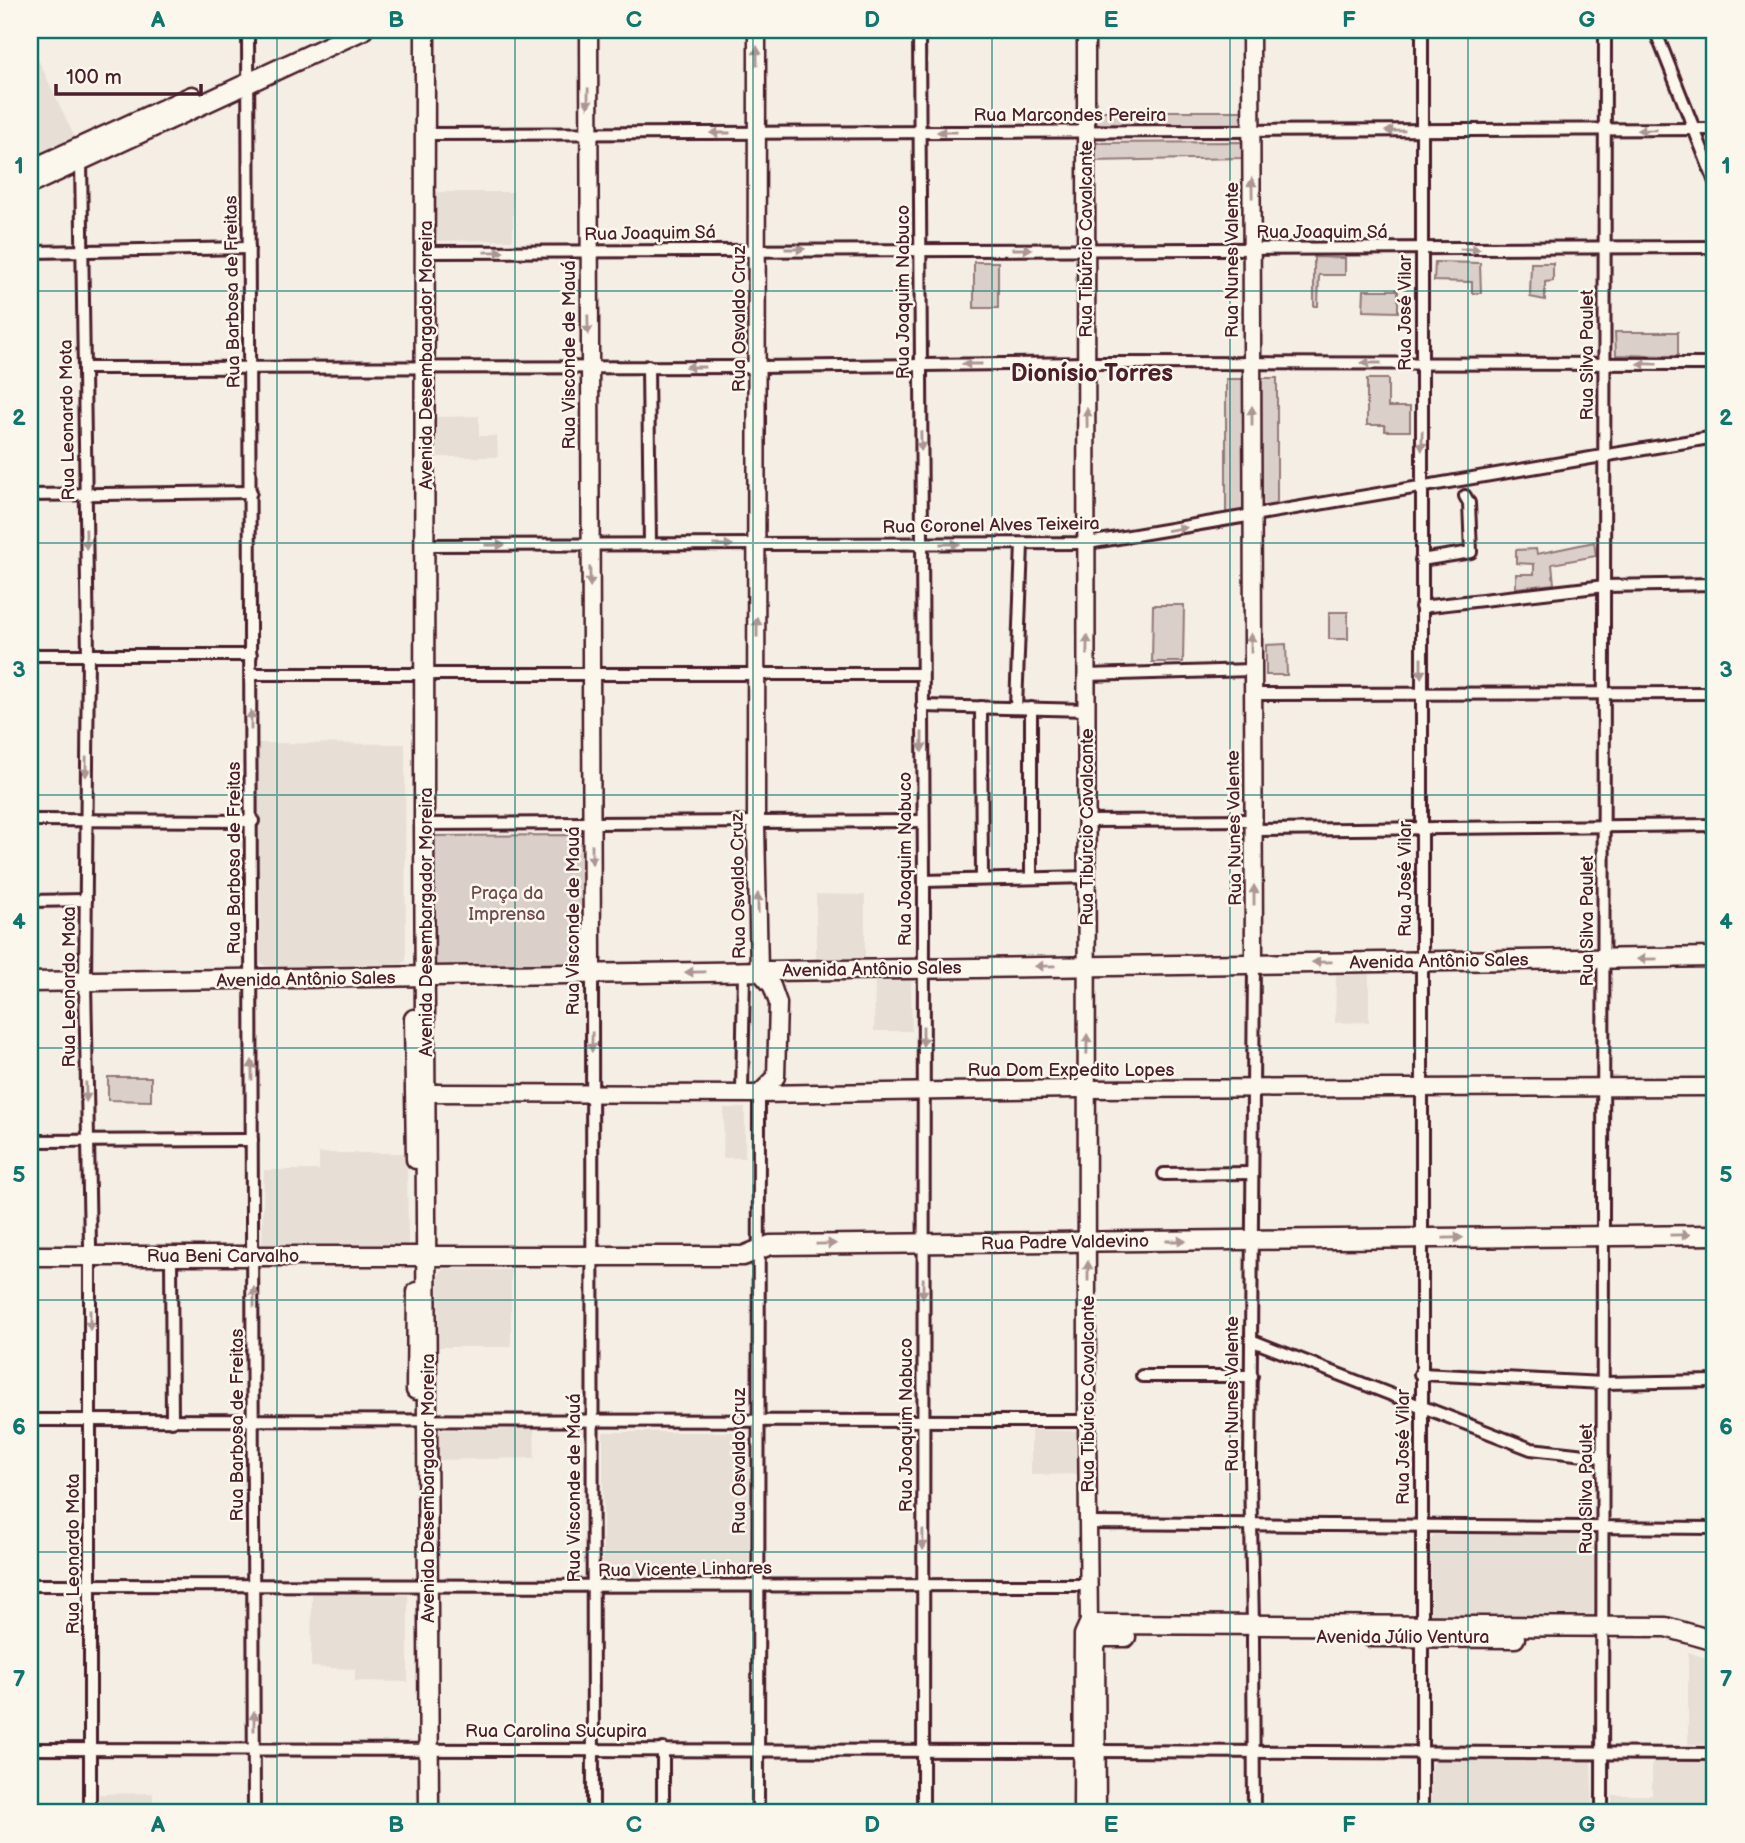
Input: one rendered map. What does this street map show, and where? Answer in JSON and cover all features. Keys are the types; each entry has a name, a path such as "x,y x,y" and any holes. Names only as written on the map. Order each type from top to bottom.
{"main road":[{"path":"30,184 248,77 337,30"},
{"path":"30,170 363,30"},
{"name":"Avenida Desembargador Moreira","path":"413,30 420,367 427,545 420,675 424,824 419,978 428,1093 423,1257"},
{"name":"Avenida Desembargador Moreira","path":"425,30 425,252 420,367 419,978 423,1257 424,1749 429,1813"},
{"name":"Avenida Antônio Sales","path":"30,982 1715,957"},
{"name":"Rua Padre Valdevino","path":"423,1257 743,1256 770,1245 1715,1235"},
{"name":"Rua Beni Carvalho","path":"30,1256 423,1257"},
{"name":"Avenida Júlio Ventura","path":"1089,1625 1422,1632 1604,1632 1666,1627 1715,1642"},
{"name":"Rua Tibúrcio Cavalcante","path":"1089,1625 1084,1635 1089,1751 1096,1813"},
{"name":"Avenida Júlio Ventura","path":"1095,1647 1098,1640 1104,1637 1253,1630"},
{"name":"Avenida Júlio Ventura","path":"1604,1632 1656,1638 1715,1654"},
{"name":"Rua Tibúrcio Cavalcante","path":"1083,1813 1095,1647"},
{"name":"Avenida Desembargador Moreira","path":"418,1813 424,1749"}],"street":[{"name":"Rua Barbosa de Freitas","path":"248,30 253,821 251,979 254,1813"},
{"name":"Rua Visconde de Mauá","path":"589,30 587,251 592,823 593,1813"},
{"name":"Rua Osvaldo Cruz","path":"742,1094 752,971 756,824 757,30"},
{"name":"Rua Joaquim Nabuco","path":"919,30 924,881 923,1813"},
{"name":"Rua Tibúrcio Cavalcante","path":"1086,30 1087,1420 1089,1625 1095,1647"},
{"name":"Rua Nunes Valente","path":"1251,30 1251,694 1255,825 1251,1240 1254,1813"},
{"name":"Rua José Vilar","path":"1422,30 1422,1813"},
{"name":"Rua Silva Paulet","path":"1602,1813 1605,30"},
{"path":"1655,30 1715,182"},
{"name":"Rua Marcondes Pereira","path":"425,134 1251,133 1715,129"},
{"name":"Rua Leonardo Mota","path":"81,160 88,655 85,982 91,1420 90,1813"},
{"name":"Rua Joaquim Sá","path":"425,252 1715,247"},
{"path":"30,255 34,252 249,248"},
{"path":"85,368 589,368 1086,363 1715,364"},
{"path":"648,366 650,545"},
{"name":"Rua Coronel Alves Teixeira","path":"427,545 1088,543 1715,437"},
{"path":"30,495 251,492"},
{"path":"1422,559 1471,552 1469,503 1465,496"},
{"path":"1016,708 1022,544"},
{"path":"1421,607 1605,586 1715,584"},
{"path":"30,655 251,655"},
{"path":"1087,675 1251,670"},
{"path":"251,674 922,674"},
{"path":"1251,694 1715,694"},
{"path":"922,706 1087,710"},
{"path":"981,707 982,879"},
{"path":"1031,708 1031,878"},
{"path":"30,820 253,821"},
{"path":"424,824 923,821"},
{"path":"1087,821 1423,830 1715,825"},
{"path":"924,881 1087,877"},
{"path":"30,901 86,900"},
{"name":"Rua Osvaldo Cruz","path":"752,971 772,986 778,1003 776,1077 759,1094 758,1813"},
{"name":"Rua Dom Expedito Lopes","path":"428,1093 759,1094 1086,1089 1715,1087"},
{"path":"30,1141 252,1140"},
{"path":"1164,1174 1252,1173"},
{"path":"171,1256 172,1421"},
{"path":"1253,1341 1531,1450 1603,1457"},
{"path":"1420,1374 1604,1383 1715,1381"},
{"path":"1142,1376 1252,1376"},
{"path":"30,1420 1087,1420"},
{"path":"1089,1523 1715,1528"},
{"name":"Rua Vicente Linhares","path":"30,1586 423,1585 594,1588 1089,1585"},
{"name":"Rua Carolina Sucupira","path":"30,1749 757,1748 1715,1754"},
{"path":"663,1749 663,1813"}],"shaded area":[{"path":"36,55 75,138 30,159 30,60"},
{"path":"434,192 513,192 513,240 438,241 434,236"},
{"path":"479,416 479,436 497,436 498,457 435,457 435,417"},
{"path":"258,743 405,744 406,961 401,964 266,967 260,961"},
{"path":"816,894 865,895 865,959 816,960"},
{"path":"1369,972 1369,1022 1335,1023 1336,973"},
{"path":"911,981 912,1031 874,1031 875,982"},
{"path":"724,1108 745,1108 745,1158 723,1158"},
{"path":"319,1153 407,1153 408,1243 403,1249 262,1247 264,1170 319,1170"},
{"path":"443,1269 511,1270 511,1347 438,1347 439,1274"},
{"path":"534,1429 535,1458 435,1460 435,1437 440,1430"},
{"path":"1031,1430 1077,1431 1079,1474 1031,1475"},
{"path":"603,1432 749,1432 749,1577 603,1577"},
{"path":"1594,1530 1593,1618 1589,1622 1436,1621 1431,1616 1431,1540 1434,1535"},
{"path":"312,1594 408,1595 408,1682 355,1681 355,1669 311,1667"},
{"path":"1688,1652 1715,1661 1715,1745 1688,1744"},
{"path":"1436,1760 1591,1761 1593,1813 1476,1813 1475,1803 1431,1803 1431,1764"},
{"path":"1652,1761 1715,1761 1715,1813 1612,1813 1612,1795 1652,1795"},
{"path":"153,1793 153,1813 99,1813 99,1794"}],"green space":[{"path":"1092,111 1243,111 1243,129 1092,129"},
{"path":"1243,142 1242,158 1092,161 1092,143"},
{"path":"1314,257 1345,258 1345,275 1319,275 1318,306 1314,306"},
{"path":"974,262 998,262 998,308 974,308"},
{"path":"1435,262 1480,263 1481,293 1472,293 1472,282 1434,281"},
{"path":"1531,263 1553,263 1553,281 1545,282 1545,300 1530,297"},
{"path":"1364,290 1398,290 1398,312 1363,311"},
{"path":"1615,332 1678,332 1678,356 1616,355"},
{"path":"1258,378 1277,378 1277,508 1259,512"},
{"path":"1226,379 1245,379 1245,513 1226,513"},
{"path":"1367,379 1388,379 1388,407 1410,407 1410,431 1385,431 1385,425 1367,425"},
{"path":"1594,542 1596,556 1552,564 1554,584 1516,588 1516,574 1534,574 1534,564 1516,563 1516,550 1536,549 1537,554"},
{"path":"1153,605 1184,605 1183,662 1152,662"},
{"path":"1329,612 1348,612 1348,639 1329,639"},
{"path":"1286,644 1287,675 1266,675 1266,645"},
{"name":"Praça da Imprensa","path":"585,835 585,970 430,971 429,836"},
{"path":"108,1077 151,1077 151,1101 108,1100"}],"district":[{"name":"Dionísio Torres","path":"1092,373"}]}
